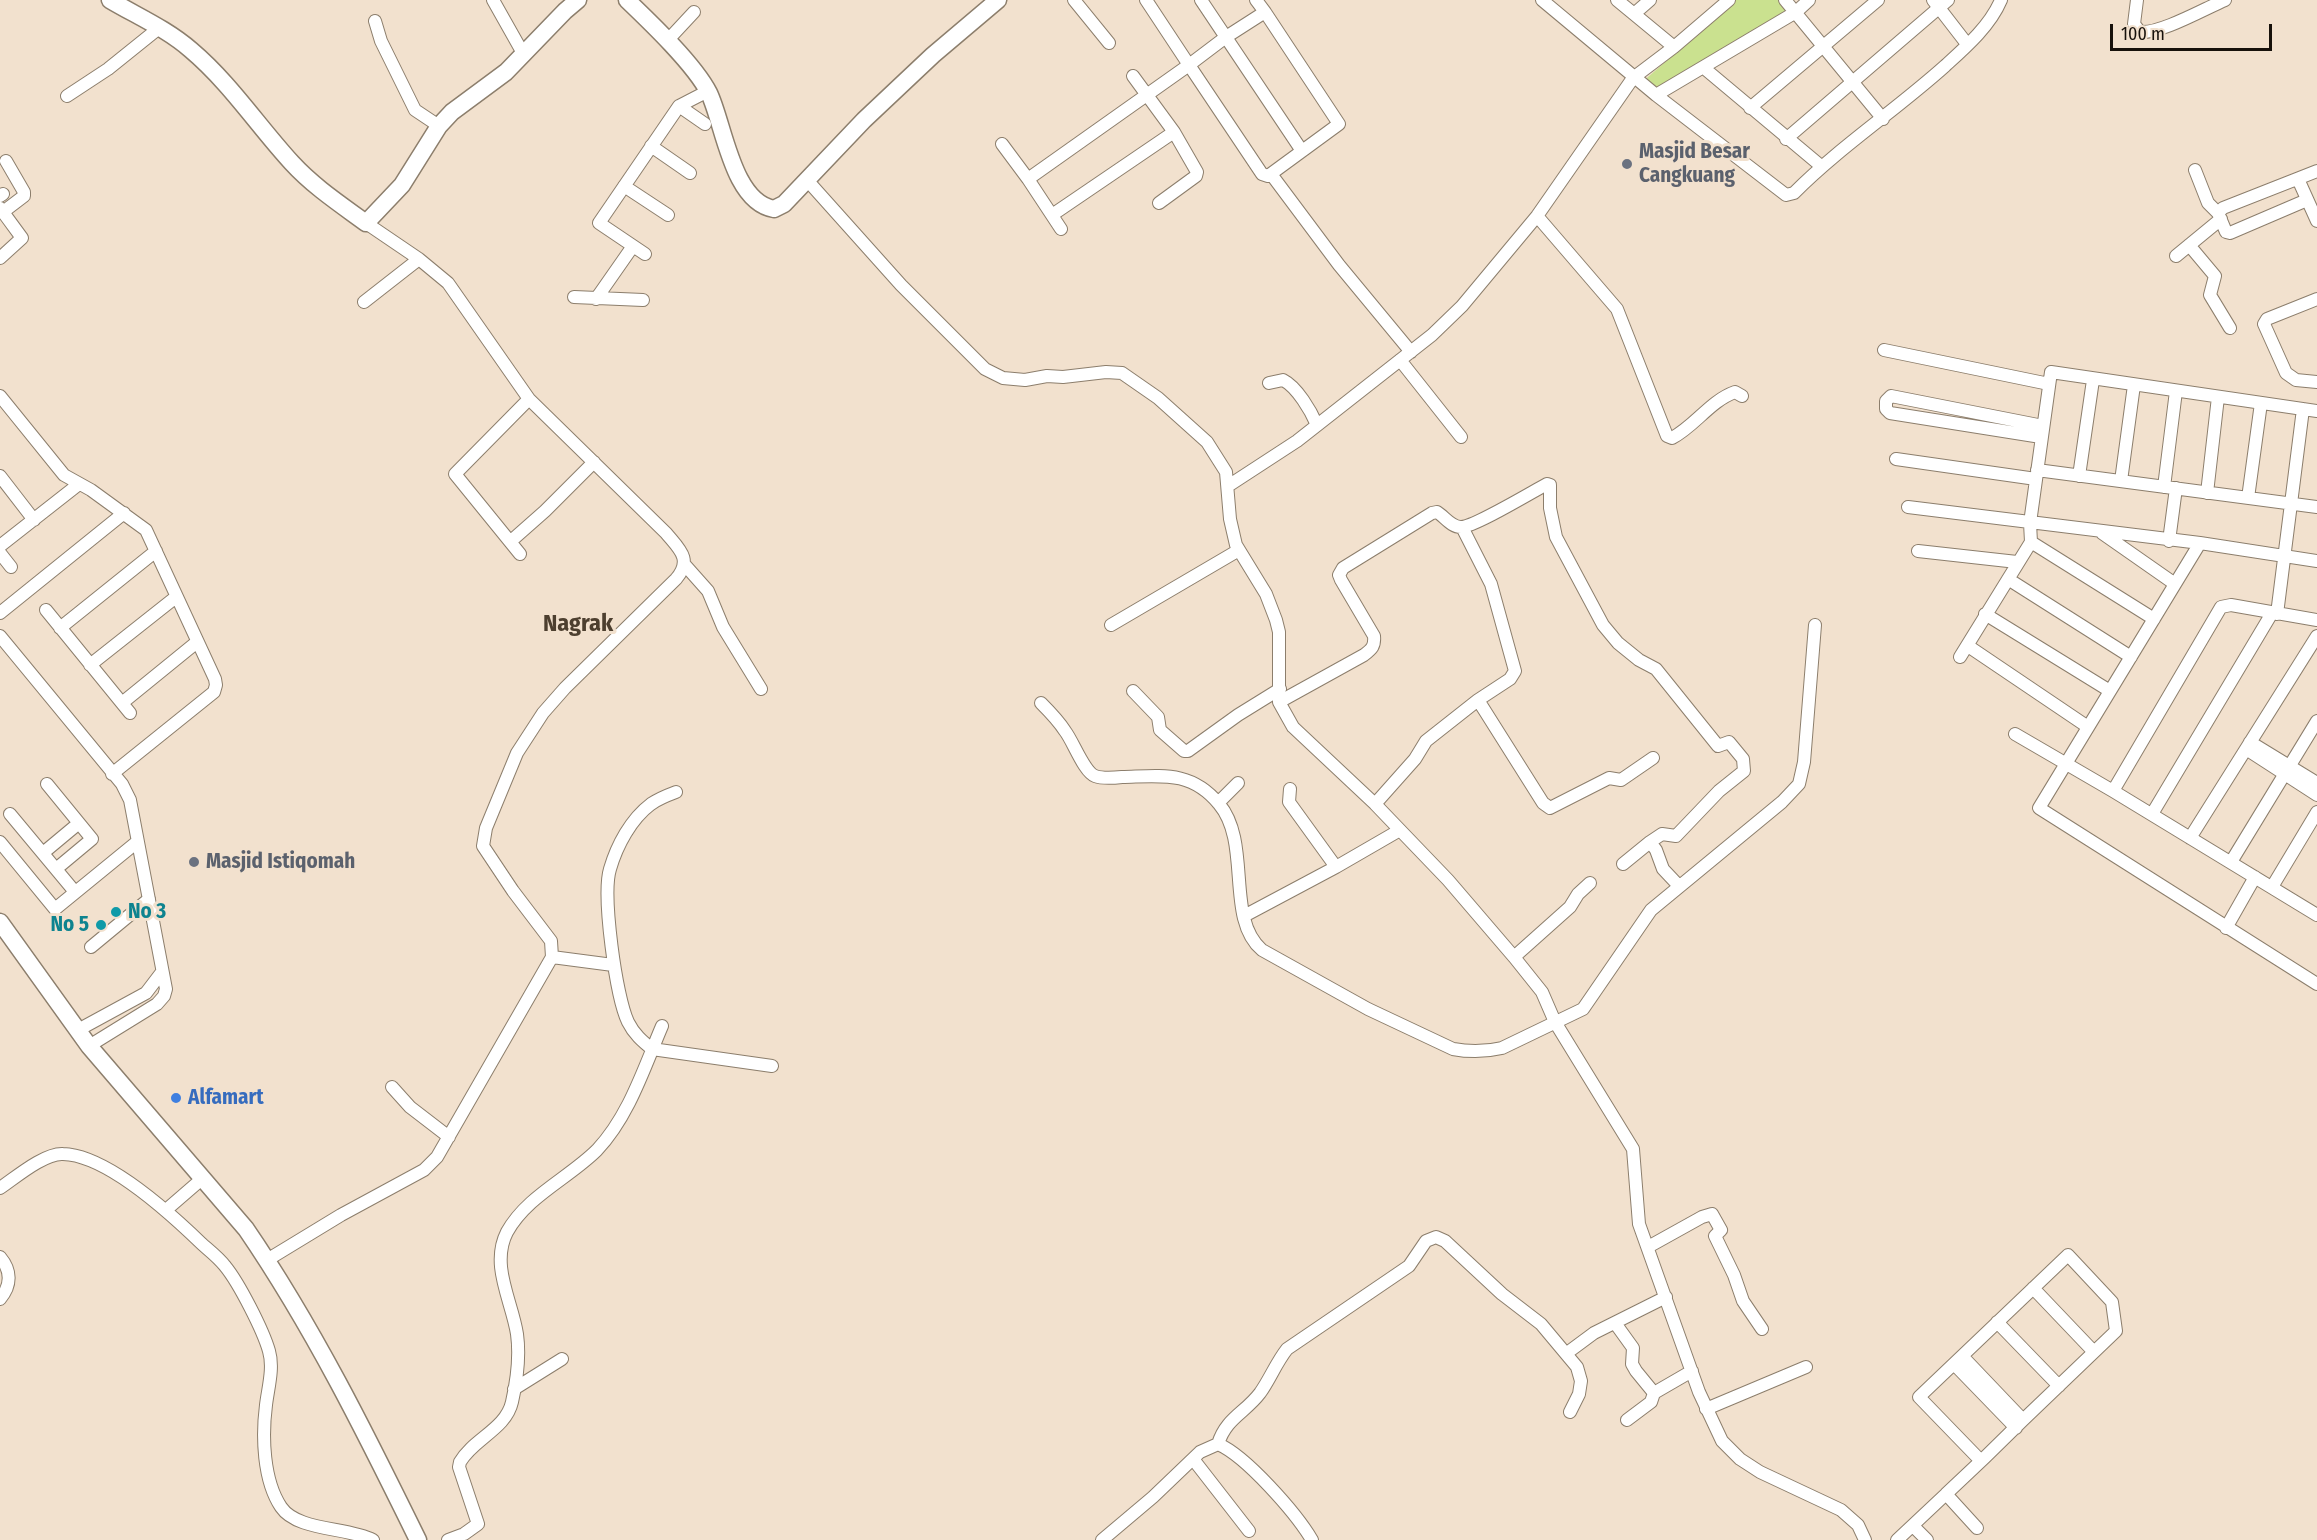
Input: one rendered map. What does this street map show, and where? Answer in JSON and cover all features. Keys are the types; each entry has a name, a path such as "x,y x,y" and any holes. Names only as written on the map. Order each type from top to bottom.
{"street":[{"path":"110,0 179,40 204,61 235,94 255,122 294,165 326,194 419,259 448,283 529,399 666,533 684,556 682,572 676,579 565,688 543,713 517,753 486,828 483,846 551,941 552,957 449,1137 432,1165 341,1215 267,1260"},
{"path":"494,0 524,55"},
{"path":"366,224 402,185 439,126 452,112 506,72 578,0"},
{"path":"627,0 667,41 708,91 735,169 756,200 770,208 777,207 807,180 933,55 998,0"},
{"path":"1074,0 1109,43"},
{"path":"1146,0 1265,177 1338,127 1339,121 1256,0"},
{"path":"1201,0 1302,151"},
{"path":"1542,0 1634,78 1786,195 1794,193 1821,166 1883,119 1967,44 1988,22 2001,0"},
{"path":"1617,0 1674,47"},
{"path":"1634,14 1650,0"},
{"path":"1228,486 1297,441 1432,335 1462,306 1537,216 1634,78 1729,0"},
{"path":"1785,0 1822,48 1883,119"},
{"path":"1656,94 1704,68 1796,12 1809,0"},
{"path":"1750,108 1878,0"},
{"path":"2137,0 2134,24 2139,32 2143,33 2158,29 2225,0"},
{"path":"1786,139 1853,83 1940,3 1967,44"},
{"path":"667,41 694,12"},
{"path":"1028,179 1264,12"},
{"path":"375,21 381,40 415,110 439,126"},
{"path":"67,96 108,69 159,28"},
{"path":"1704,68 1821,166"},
{"path":"1133,76 1174,132 1197,174 1159,203"},
{"path":"645,254 599,223 678,106 708,91"},
{"path":"678,106 705,124"},
{"path":"1052,215 1174,132"},
{"path":"1002,144 1061,229"},
{"path":"651,146 690,173"},
{"path":"0,258 22,238 1,210 24,196 24,192 6,161"},
{"path":"2195,170 2208,203 2220,216 2226,232 2234,232 2307,200"},
{"path":"2176,256 2220,216 2223,208 2317,171"},
{"path":"1271,174 1339,265 1411,351"},
{"path":"2298,179 2317,221"},
{"path":"807,180 901,285 985,369 1003,378 1025,380 1047,376 1122,373 1158,398 1207,442 1224,466 1230,519 1239,550 1266,594 1276,620 1279,632 1279,702 1293,727 1374,804 1448,880 1542,992 1555,1022 1633,1149 1639,1224 1706,1409 1722,1441 1740,1459 1760,1472 1841,1510 1858,1525 1865,1540"},
{"path":"624,186 668,216"},
{"path":"1537,216 1617,309 1667,436 1672,438 1682,433 1725,395 1735,392 1742,396"},
{"path":"2189,245 2215,276 2210,295 2230,328"},
{"path":"596,298 633,246"},
{"path":"364,302 419,259"},
{"path":"574,297 643,300"},
{"path":"2315,303 2267,319 2264,324 2286,374 2296,380 2317,382"},
{"path":"1884,350 2049,384"},
{"path":"1400,360 1461,437"},
{"path":"1960,657 2031,542 2030,523 2051,372 2093,380 2317,411"},
{"path":"1269,383 1283,380 1290,384 1317,425"},
{"path":"2079,476 2093,380"},
{"path":"2121,481 2134,385"},
{"path":"2169,541 2176,391"},
{"path":"0,396 64,475 91,490 146,530 215,679 214,692 112,774"},
{"path":"1891,396 2042,431 1890,413 1886,409 1886,401 1891,396"},
{"path":"2207,492 2218,397"},
{"path":"520,554 456,477 455,472 529,399"},
{"path":"2248,498 2261,403"},
{"path":"2152,814 2275,614 2285,557 2303,409"},
{"path":"1896,459 2036,475 2079,476 2317,507"},
{"path":"511,541 594,462"},
{"path":"0,476 34,519"},
{"path":"0,546 79,484"},
{"path":"1279,702 1372,650 1374,636 1341,580 1339,575 1343,568 1432,513 1440,514 1453,525 1462,527 1547,484 1550,485 1550,508 1556,537 1603,625 1618,643 1639,660 1656,669 1719,746 1729,742 1743,759 1744,771 1719,791 1676,836 1662,834 1623,864"},
{"path":"1908,507 2169,541 2200,543 2317,561"},
{"path":"0,613 124,513"},
{"path":"1374,804 1414,759 1426,741 1478,699 1510,679 1515,672 1491,584 1462,527"},
{"path":"2101,532 2175,584"},
{"path":"2031,542 2154,619"},
{"path":"2200,543 2039,808 2317,984"},
{"path":"1111,625 1239,550"},
{"path":"60,628 156,551"},
{"path":"1918,551 2017,562"},
{"path":"0,553 11,567"},
{"path":"684,564 708,591 723,627 761,689"},
{"path":"2008,579 2131,657"},
{"path":"90,665 176,597"},
{"path":"2113,791 2222,608 2231,605 2317,620"},
{"path":"46,610 126,708 197,642"},
{"path":"1985,614 2110,691"},
{"path":"1041,703 1054,715 1074,744 1085,766 1095,777 1170,775 1185,778 1218,802 1229,820 1235,837 1244,916 1254,943 1262,950 1368,1009 1453,1050 1489,1051 1502,1048 1583,1010 1642,921 1679,886 1782,802 1800,784 1804,762 1815,625"},
{"path":"0,636 126,790 130,800 165,989 161,1000 89,1046"},
{"path":"2190,838 2317,636"},
{"path":"1968,646 2088,727"},
{"path":"1133,691 1158,717 1160,730 1179,747 1188,751 1238,715 1280,689"},
{"path":"1478,699 1543,803 1550,808 1609,778 1621,780 1653,758"},
{"path":"2231,862 2317,721"},
{"path":"2015,735 2316,911"},
{"path":"2248,746 2287,770 2317,783"},
{"path":"2287,770 2317,795"},
{"path":"1218,802 1238,783"},
{"path":"47,784 92,839 56,869"},
{"path":"1290,789 1289,802 1336,867"},
{"path":"676,792 652,803 638,816 619,844 609,871 613,965 627,1020 638,1038 652,1049 772,1066"},
{"path":"2272,887 2317,812"},
{"path":"10,814 75,892"},
{"path":"43,853 79,823"},
{"path":"1244,916 1400,830"},
{"path":"0,842 55,909 137,842"},
{"path":"1650,842 1663,868 1679,886"},
{"path":"2226,928 2255,877"},
{"path":"1514,957 1570,907 1578,894 1590,883"},
{"path":"91,947 149,899"},
{"path":"0,922 89,1046 246,1229 267,1260 324,1355 418,1540"},
{"path":"552,957 613,965"},
{"path":"78,1030 146,993 162,972"},
{"path":"448,1540 464,1534 478,1524 459,1467 460,1462 485,1434 502,1421 512,1403 518,1364 517,1334 502,1275 501,1253 506,1234 519,1214 595,1151 614,1130 662,1026"},
{"path":"392,1087 410,1107 449,1137"},
{"path":"0,1188 43,1160 61,1153 93,1161 166,1210 226,1266 269,1352 270,1370 265,1416 266,1457 272,1489 281,1508 295,1520 352,1532 373,1540"},
{"path":"166,1210 203,1178"},
{"path":"1648,1247 1702,1217 1712,1214 1721,1230 1715,1236 1743,1300 1762,1329"},
{"path":"1218,1444 1222,1431 1260,1394 1276,1362 1287,1349 1409,1266 1426,1241 1436,1237 1445,1241 1502,1294 1541,1324 1566,1353 1580,1372 1581,1381 1579,1394 1570,1412"},
{"path":"1897,1540 1913,1526 2020,1424 2116,1331 2112,1302 2068,1255 1919,1397 1981,1461"},
{"path":"0,1257 7,1265 10,1275 0,1299"},
{"path":"2033,1288 2094,1352"},
{"path":"1566,1353 1594,1333 1666,1297"},
{"path":"1997,1322 2059,1386"},
{"path":"1615,1323 1633,1348 1632,1364 1654,1393"},
{"path":"514,1389 562,1359"},
{"path":"1958,1360 2020,1424"},
{"path":"1706,1409 1806,1366"},
{"path":"1627,1420 1651,1402 1654,1393 1692,1371"},
{"path":"1102,1540 1193,1459 1210,1446 1218,1444 1233,1453 1267,1485 1297,1518 1312,1540"},
{"path":"1193,1459 1250,1531"},
{"path":"1946,1494 1977,1528"},
{"path":"1913,1526 1927,1540"}],"green space":[{"path":"1736,0 1783,0 1792,12 1656,95 1640,84"}],"place":[{"name":"Masjid Besar Cangkuang","path":"1627,164"},
{"name":"Masjid Istiqomah","path":"194,862"},
{"name":"No 3","path":"116,912"},
{"name":"No 5","path":"101,925"},
{"name":"Alfamart","path":"176,1098"}],"district":[{"name":"Nagrak","path":"578,624"}]}
